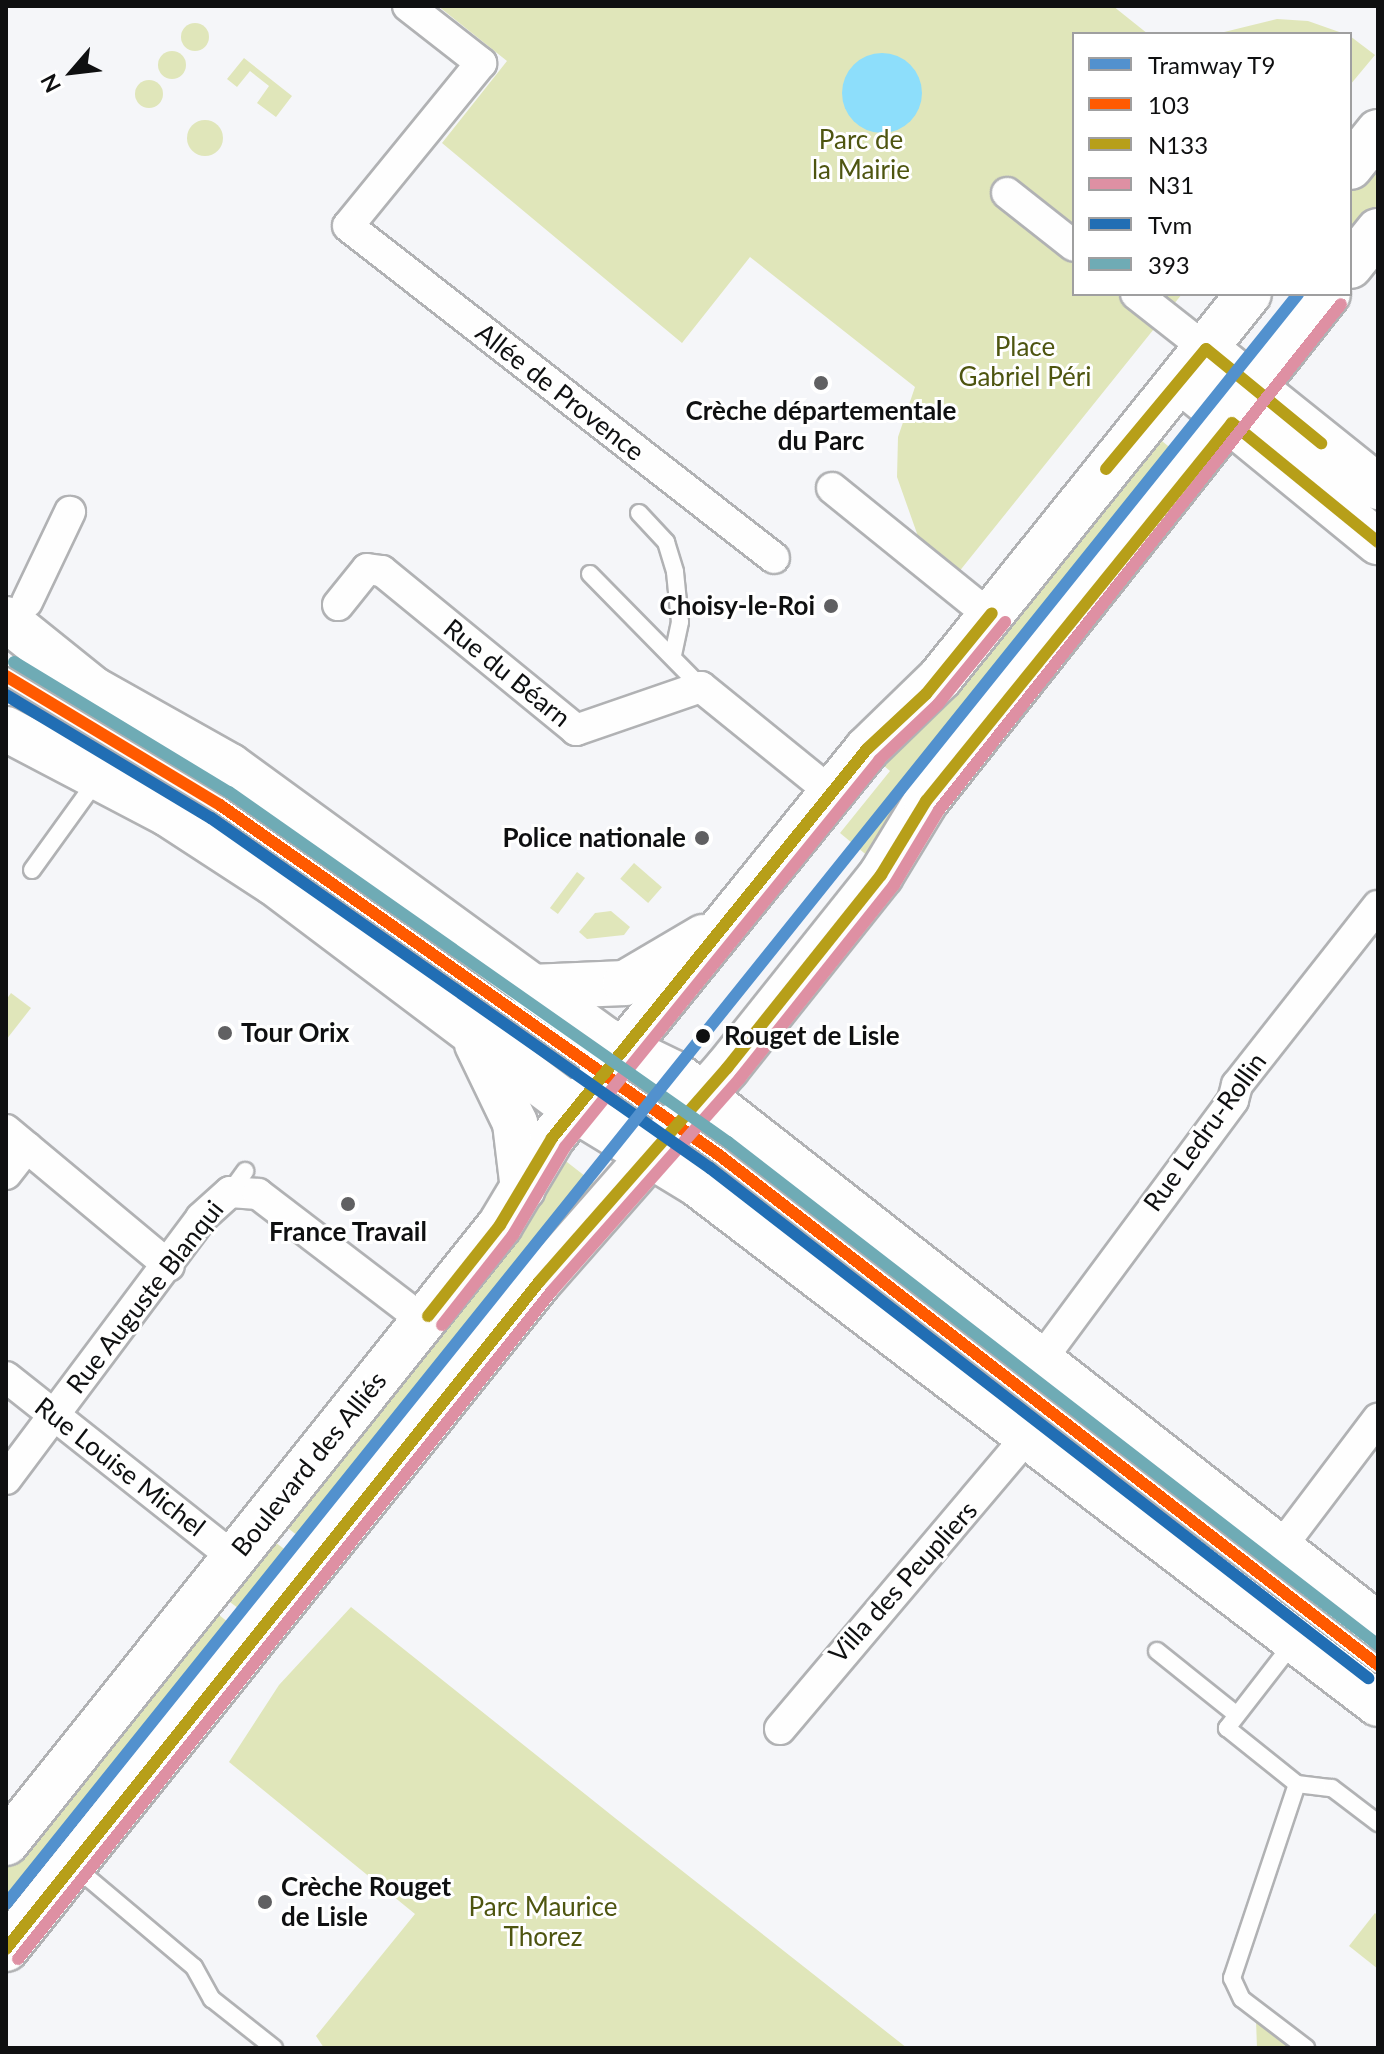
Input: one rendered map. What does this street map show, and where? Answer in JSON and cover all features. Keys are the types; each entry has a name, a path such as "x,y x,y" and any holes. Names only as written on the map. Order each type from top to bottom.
{"main road":[{"path":"1352,164 1378,132"},
{"path":"1352,264 1378,231"},
{"name":"Boulevard des Alliés","path":"6,1843 424,1321 523,1190 541,1152 832,793 990,616 1247,296"},
{"path":"6,1949 539,1282 677,1125 1244,406 1326,296"},
{"path":"1193,364 1244,406 1378,542"},
{"path":"1244,406 1378,487"},
{"path":"16,610 93,689 230,766 531,987 601,1079 677,1125 1028,1436 1378,1704"},
{"path":"6,729 98,778 274,883 467,1028 601,1079 677,1125 1038,1364 1378,1625"},
{"path":"531,987 625,983 688,941 721,933"},
{"path":"467,1028 512,1113 523,1190"}],"street":[{"name":"Allée de Provence","path":"408,6 481,63 348,226 774,558"},
{"path":"1007,193 1072,244"},
{"path":"1138,296 1193,364"},
{"path":"832,488 990,616"},
{"path":"16,610 70,512"},
{"name":"Rue du Béarn","path":"338,605 367,569 382,571 576,730 701,687"},
{"path":"701,687 832,793"},
{"name":"Rue Ledru-Rollin","path":"1038,1364 1233,1100 1237,1085 1378,906"},
{"path":"6,1174 16,1138 169,1266"},
{"name":"Rue Auguste Blanqui","path":"6,1479 213,1204 237,1182 258,1194 424,1321"},
{"name":"Rue Louise Michel","path":"6,1377 234,1558"},
{"path":"1278,1551 1378,1419"},
{"name":"Villa des Peupliers","path":"780,1729 1028,1436"}],"lane":[{"path":"639,513 666,542 675,572 680,622 673,655"},
{"path":"590,574 673,655 701,687"},
{"path":"6,676 220,805 601,1079"},
{"path":"32,870 98,778"},
{"path":"677,1125 1378,1665"},
{"path":"1296,1639 1227,1728 1297,1784 1332,1788 1378,1823"},
{"path":"1157,1651 1237,1715"},
{"path":"1297,1784 1232,1978 1242,1999 1306,2048"},
{"path":"73,1865 194,1967 212,1999 274,2048"}],"green space":[{"name":"Parc de la Mairie","path":"438,6 1113,6 1146,32 1072,32 1072,296 1180,296 954,578 920,542 897,477 898,437 915,387 750,257 682,343 442,143 507,61"},
{"path":"1277,19 1308,21 1339,32 1224,32"},
{"path":"195,23 205,27 209,37 205,47 195,51 185,47 181,37 185,27"},
{"path":"1352,38 1375,55 1352,83"},
{"path":"172,51 182,55 186,65 182,75 172,79 162,75 158,65 162,55"},
{"path":"244,58 292,96 276,117 257,103 269,86 250,71 237,87 227,79"},
{"path":"149,80 159,84 163,94 159,104 149,108 139,104 135,94 139,84"},
{"path":"205,120 218,125 223,138 218,151 205,156 192,151 187,138 192,125"},
{"path":"1378,152 1378,217 1352,250 1352,184"},
{"path":"1152,433 1183,458 875,862 840,833 890,771 876,759"},
{"path":"104,714 226,779 295,838 112,730"},
{"path":"634,863 662,887 648,903 620,879"},
{"path":"577,872 585,878 558,914 550,908"},
{"path":"611,911 630,927 624,935 587,939 579,932 595,913"},
{"path":"11,993 31,1008 6,1040 6,1000"},
{"path":"558,1155 599,1187 311,1546 280,1522"},
{"path":"267,1536 300,1561 255,1621 222,1596"},
{"name":"Parc Maurice Thorez","path":"351,1607 907,2048 324,2048 316,2036 415,1914 229,1762 279,1685"},
{"path":"210,1608 242,1633 6,1928 6,1862"},
{"path":"1375,1913 1378,1916 1378,1969 1349,1946"},
{"path":"1256,2020 1292,2048 1257,2048"}],"water":[{"path":"882,53 897,56 910,65 919,78 922,93 919,108 910,121 897,130 882,133 867,130 854,121 845,108 842,93 845,78 854,65 867,56"}],"tram line":[{"name":"T9","path":"6,1904 1296,296"}],"transit line":[{"name":"N31","path":"18,1959 551,1292 740,1078 894,885 939,810 1341,304"},
{"name":"N133","path":"1106,469 1206,349 1321,443"},
{"name":"N133","path":"6,1949 539,1282 727,1068 881,875 926,801 1232,423 1378,542"},
{"name":"N133","path":"428,1316 500,1225 552,1138 867,749 926,694 992,613"},
{"name":"N31","path":"442,1325 513,1235 565,1147 879,760 938,704 1005,622"},
{"name":"393","path":"14,662 229,792 728,1142 1378,1645"},
{"name":"103","path":"6,676 220,805 719,1155 1378,1665"},
{"name":"Tvm","path":"6,695 211,818 710,1168 1368,1678"}],"place":[{"name":"Crèche départementale du Parc","path":"821,383"},
{"name":"Choisy-le-Roi","path":"831,606"},
{"name":"Police nationale","path":"702,838"},
{"name":"Tour Orix","path":"225,1033"},
{"name":"Rouget de Lisle","path":"703,1036"},
{"name":"France Travail","path":"348,1204"},
{"name":"Crèche Rouget de Lisle","path":"265,1902"}],"park label":[{"name":"Place Gabriel Péri","path":"1025,362"}]}
